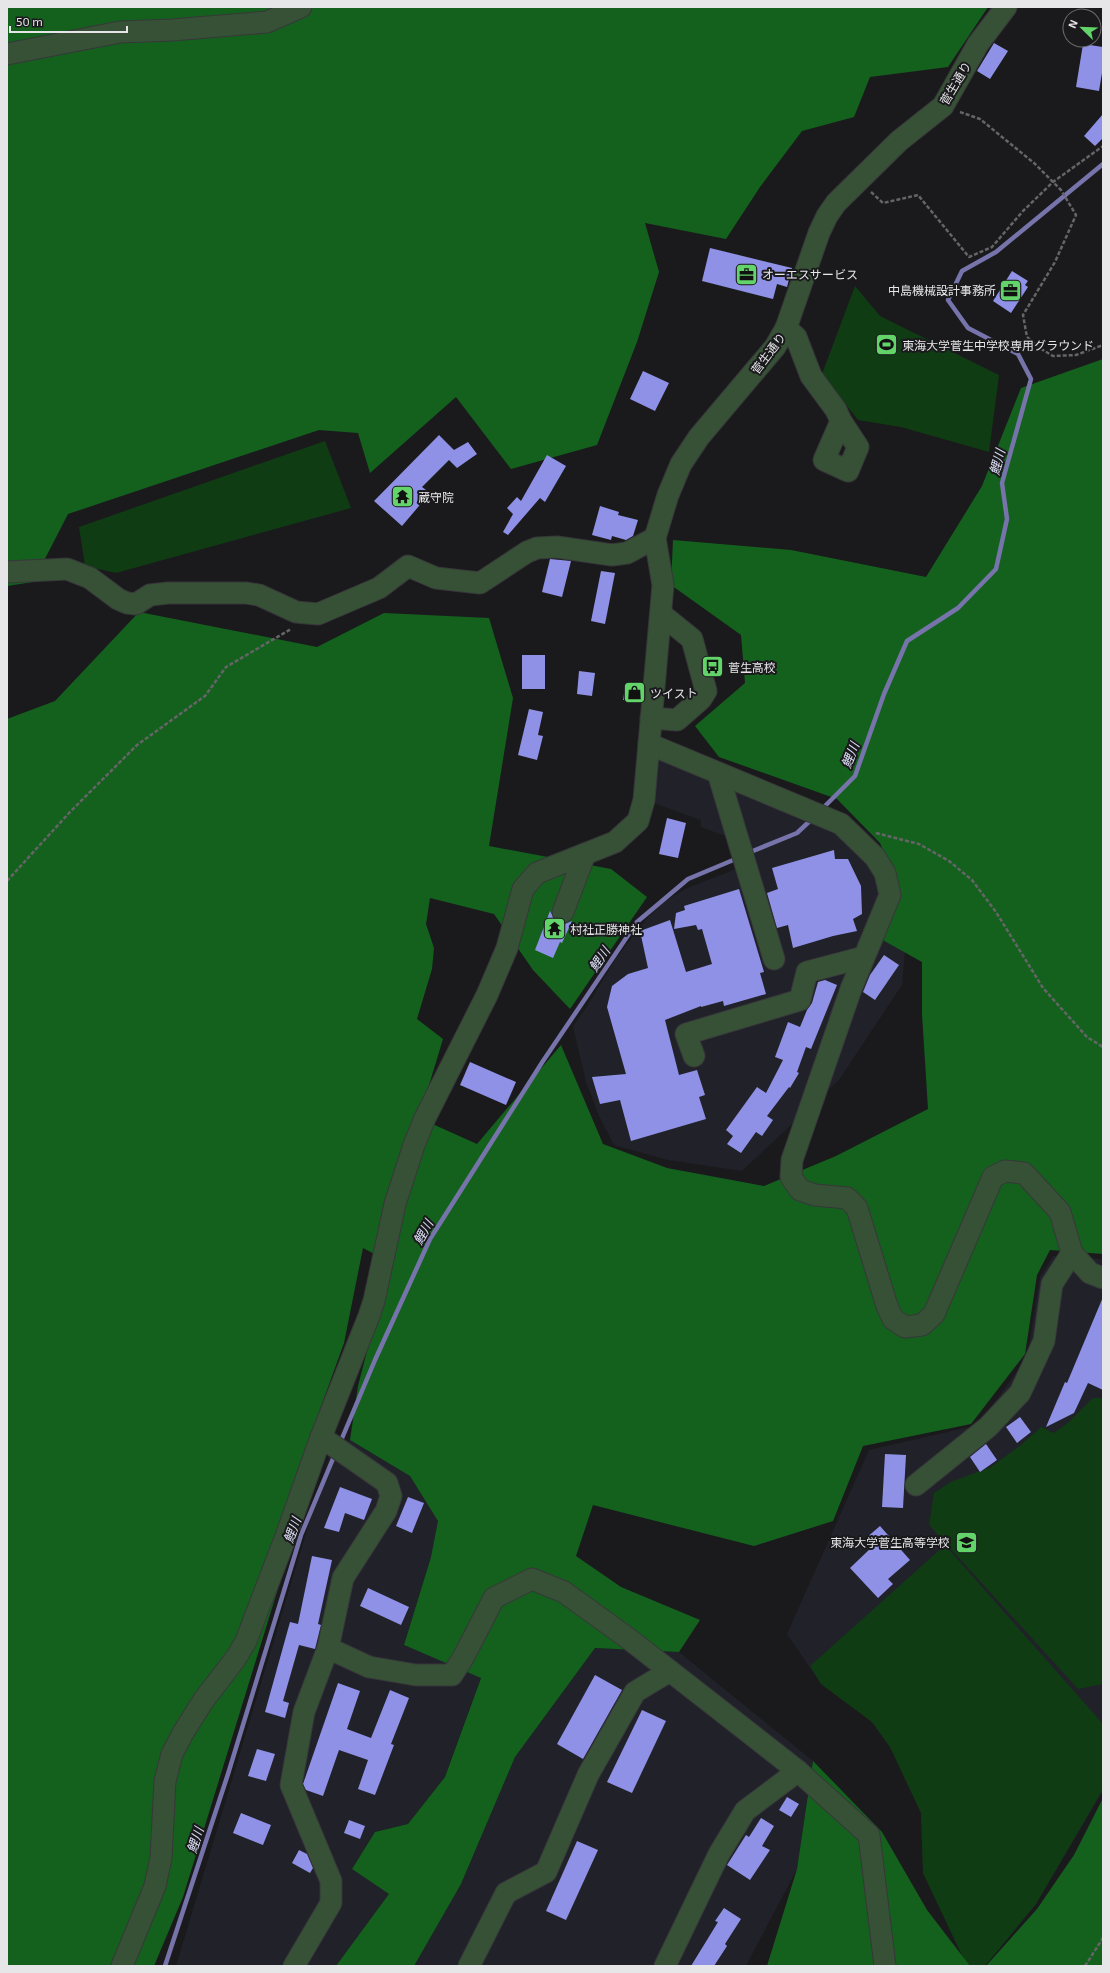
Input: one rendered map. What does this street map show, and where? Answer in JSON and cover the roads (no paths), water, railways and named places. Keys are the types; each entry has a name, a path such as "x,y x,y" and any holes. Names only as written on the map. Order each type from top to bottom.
{"street":[{"path":"7,54 120,32 172,30 267,22 301,7"},
{"name":"菅生通り","path":"122,1966 154,1886 159,1865 165,1781 172,1754 203,1701 236,1658 246,1641 324,1439 374,1301 395,1204 414,1145 425,1118 487,995 507,948 523,889 537,873 616,842 638,820 644,800 661,614 662,584 655,538 668,495 681,464 700,437 775,347 786,328 819,233 827,216 836,203 899,141 943,106 978,44 1006,7"},
{"path":"786,328 796,337 811,376 836,410 841,421"},
{"path":"7,572 67,569 90,578 118,599 127,603 136,604 150,595 168,593 246,593 259,595 296,612 318,614 379,588 408,566 436,578 480,583 527,552 537,548 558,547 612,555 627,553 655,538"},
{"path":"651,718 677,720 701,700 706,690 692,639 661,614"},
{"path":"650,744 841,824 863,843 875,857 885,873 890,895 851,989 792,1160 791,1177 800,1190 815,1195 847,1198 857,1208 887,1306 893,1319 905,1327 922,1325 934,1314 993,1177 1005,1171 1024,1173 1060,1212 1072,1253 1090,1273 1103,1278"},
{"path":"718,773 774,959"},
{"path":"563,912 585,854"},
{"path":"694,1056 686,1034 800,1000 807,972 864,957"},
{"path":"916,1485 988,1427 1020,1393 1044,1341 1052,1284 1072,1253"},
{"path":"294,1966 331,1903 331,1881 291,1786 304,1712 328,1648 343,1578 386,1511 391,1496 387,1483 358,1461 324,1439"},
{"path":"328,1648 369,1667 416,1675 452,1675 463,1658 494,1598 532,1579 564,1592 670,1671 798,1771 869,1836 885,1966"},
{"path":"469,1966 506,1893 546,1872 588,1775 635,1692 670,1671"},
{"path":"665,1966 719,1854 745,1811 798,1771"}],"waterway":[{"name":"鯉川","path":"821,810 855,776 884,694 907,641 958,608 996,569 1007,519 1002,483 1031,379 1018,354 968,328 948,300 962,271 996,252 1103,164"},
{"name":"鯉川","path":"748,853 797,833 813,818"},
{"name":"鯉川","path":"340,1443 375,1360 430,1239 543,1061 637,922 688,879 738,858"},
{"name":"鯉川","path":"165,1966 228,1774 301,1535 335,1454"}],"place":[{"name":"オーエスサービス","path":"746,274"},
{"name":"中島機械設計事務所","path":"1011,290"},
{"name":"東海大学菅生中学校専用グラウンド","path":"886,345"},
{"name":"蔵守院","path":"402,497"},
{"name":"菅生高校","path":"712,667"},
{"name":"ツイスト","path":"634,693"},
{"name":"村社正勝神社","path":"555,929"},
{"name":"東海大学菅生高等学校","path":"966,1542"}]}
